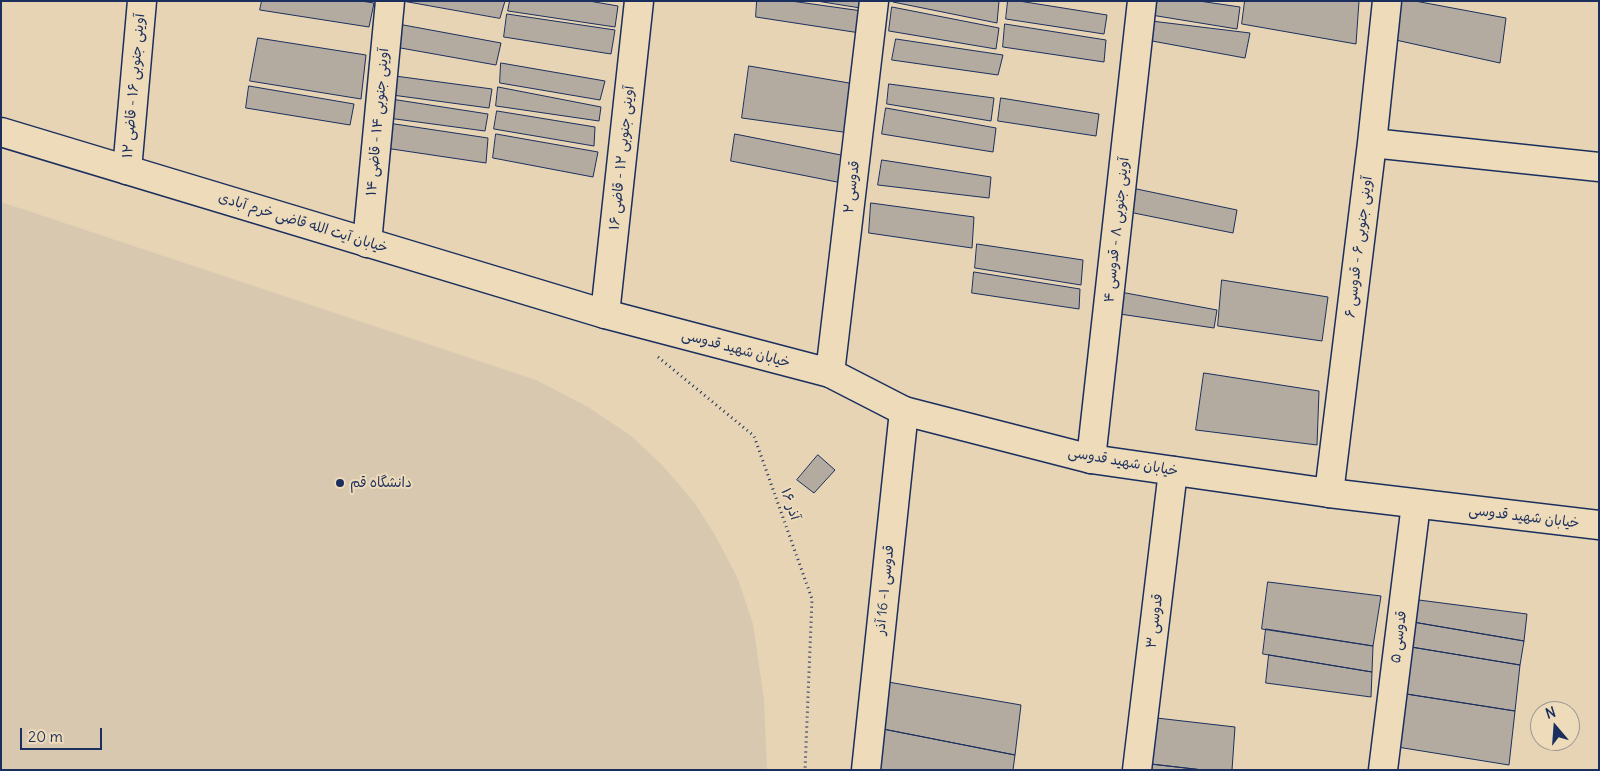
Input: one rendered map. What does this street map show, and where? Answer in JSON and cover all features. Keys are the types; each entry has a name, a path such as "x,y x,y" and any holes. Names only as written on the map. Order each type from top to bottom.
{"street":[{"name":"آوینی جنوبی ۱۶ - قاضی ۱۲","path":"127,170 142,1"},
{"name":"آوینی جنوبی ۱۴ - قاضی ۱۴","path":"367,243 390,1"},
{"name":"آوینی جنوبی ۱۲ - قاضی ۱۶","path":"605,314 639,1"},
{"name":"قدوسی ۲","path":"830,373 874,1"},
{"name":"آوینی جنوبی ۸ - قدوسی ۴","path":"1091,459 1142,1"},
{"name":"آوینی جنوبی ۶ - قدوسی ۶","path":"1329,493 1372,143 1387,1"},
{"name":"خیابان آیت الله قاضی خرم آبادی","path":"1,132 605,314"},
{"path":"1372,143 1599,167"},
{"name":"خیابان شهید قدوسی","path":"605,314 830,373 904,410 1091,459 1329,493 1599,526"},
{"name":"قدوسی ۱- 16 آذر","path":"866,770 904,410"},
{"name":"قدوسی ۳","path":"1137,770 1173,471"},
{"name":"قدوسی ۵","path":"1383,770 1416,504"}],"path":[{"name":"۱۶ آذر","path":"657,357 754,436 812,599 805,770"}],"shaded area":[{"name":"دانشگاه قم","path":"1,202 536,380 588,407 630,435 662,465 694,502 715,535 738,579 753,624 764,700 767,770 1,770"}],"building":[{"path":"262,1 361,1 374,3 369,27 260,10"},
{"path":"403,1 505,1 500,18"},
{"path":"510,1 589,1 618,6 615,27 508,11"},
{"path":"757,1 791,1 862,11 860,33 756,17"},
{"path":"817,1 864,1 863,8"},
{"path":"999,1 997,23 893,2"},
{"path":"1008,1 1019,1 1107,15 1104,34 1006,19"},
{"path":"1147,1 1199,1 1240,7 1237,29 1145,14"},
{"path":"1245,1 1359,1 1356,44 1242,24"},
{"path":"1388,1 1415,1 1506,18 1500,63 1382,37"},
{"path":"892,7 999,28 996,49 889,31"},
{"path":"507,14 615,30 611,54 504,37"},
{"path":"1143,20 1250,33 1245,58 1141,39"},
{"path":"398,24 501,43 496,65 395,47"},
{"path":"1005,24 1106,40 1104,62 1003,47"},
{"path":"258,38 366,55 361,99 250,81"},
{"path":"896,39 1003,55 998,75 892,60"},
{"path":"501,63 605,81 600,100 500,83"},
{"path":"749,66 855,84 850,133 742,118"},
{"path":"395,76 492,89 489,108 392,95"},
{"path":"889,84 994,98 991,121 887,104"},
{"path":"249,86 354,104 350,125 246,108"},
{"path":"498,87 601,107 599,121 496,106"},
{"path":"1001,98 1099,114 1096,136 998,121"},
{"path":"391,99 488,114 485,131 388,118"},
{"path":"886,108 996,128 993,152 882,134"},
{"path":"497,111 595,127 594,146 494,129"},
{"path":"388,123 488,138 486,163 385,148"},
{"path":"496,134 598,152 593,177 493,158"},
{"path":"735,134 846,156 842,183 731,161"},
{"path":"882,160 991,177 989,198 878,185"},
{"path":"1127,187 1237,210 1233,233 1124,211"},
{"path":"871,203 974,217 972,248 869,233"},
{"path":"977,244 1083,260 1081,285 975,268"},
{"path":"974,272 1080,289 1079,309 972,293"},
{"path":"1222,280 1328,297 1322,341 1218,326"},
{"path":"1115,291 1217,310 1214,328 1113,313"},
{"path":"1204,373 1319,391 1317,445 1196,430"},
{"path":"818,455 835,470 814,493 797,480"},
{"path":"1268,582 1381,596 1373,646 1262,629"},
{"path":"1411,599 1527,614 1524,641 1407,621"},
{"path":"1407,621 1524,641 1520,665 1405,646"},
{"path":"1266,629 1373,646 1372,672 1263,654"},
{"path":"1405,646 1520,665 1515,711 1400,693"},
{"path":"1269,655 1372,672 1371,697 1266,683"},
{"path":"888,682 1021,705 1015,755 883,729"},
{"path":"1400,693 1515,711 1509,765 1391,746"},
{"path":"1148,717 1235,727 1232,770 1203,770 1142,763"},
{"path":"883,729 1015,755 1013,770 879,770"},
{"path":"1142,763 1203,770 1142,770"}],"place":[{"name":"دانشگاه قم","path":"340,483"}]}
